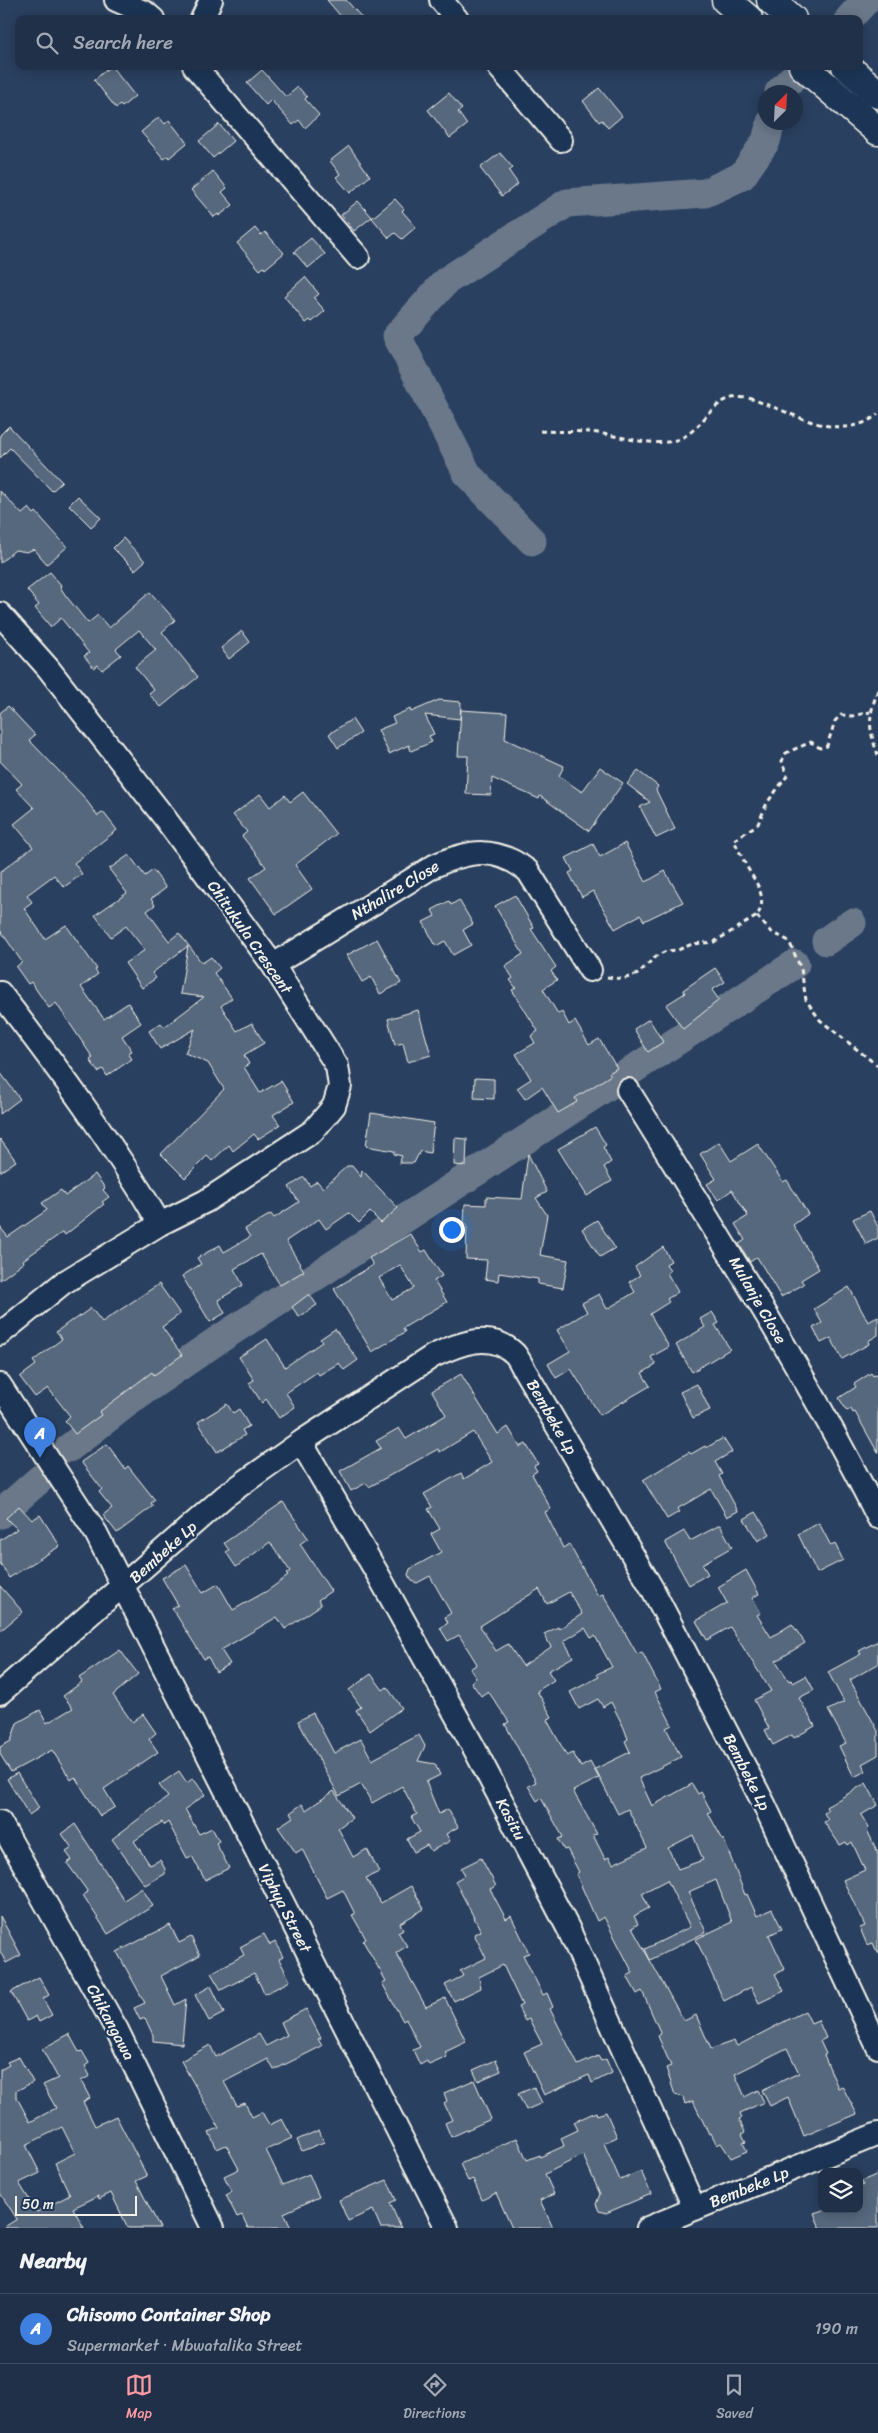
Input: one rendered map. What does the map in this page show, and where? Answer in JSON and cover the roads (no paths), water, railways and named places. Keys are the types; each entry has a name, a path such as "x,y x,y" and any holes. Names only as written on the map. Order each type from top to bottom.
{"main road":[{"path":"726,0 743,15"},
{"path":"771,0 788,15"},
{"path":"808,70 876,129"},
{"path":"851,70 878,94"}],"street":[{"path":"116,0 148,15"},
{"path":"204,15 211,0"},
{"path":"441,0 454,15"},
{"path":"197,70 358,257"},
{"path":"501,70 561,140"},
{"name":"Chitukula Crescent","path":"0,614 48,668 164,817 272,965 338,1066 340,1086 334,1106 313,1130 206,1201 160,1224 63,1283 0,1334"},
{"name":"Nthalire Close","path":"272,965 434,866 455,856 478,852 498,854 513,860 528,871 590,970"},
{"path":"0,993 78,1098 142,1192 160,1224"},
{"name":"Mulanje Close","path":"628,1090 744,1276 843,1447 878,1517"},
{"name":"Bembeke Lp","path":"0,1693 123,1588 225,1496 301,1442 433,1356 454,1346 473,1341 502,1346 515,1355 653,1590 764,1804 878,2047"},
{"name":"Viphya Street","path":"0,1385 96,1533 447,2228"},
{"name":"Kasitu","path":"301,1442 380,1578 459,1721 568,1928 695,2209"},
{"name":"Chikangawa","path":"0,1822 117,2030 212,2228"},
{"name":"Bembeke Lp","path":"648,2228 878,2134"}],"waterway":[{"path":"853,15 866,0"},
{"path":"786,85 800,70"},
{"path":"532,541 468,475 397,336 446,281 567,203 705,193 742,176 766,141 769,130"},
{"path":"826,941 852,923"},
{"path":"69,1448 136,1396 215,1342 795,964"},
{"path":"0,1514 41,1478"}],"place":[{"name":"Chisomo Container Shop","path":"40,1458"}]}
